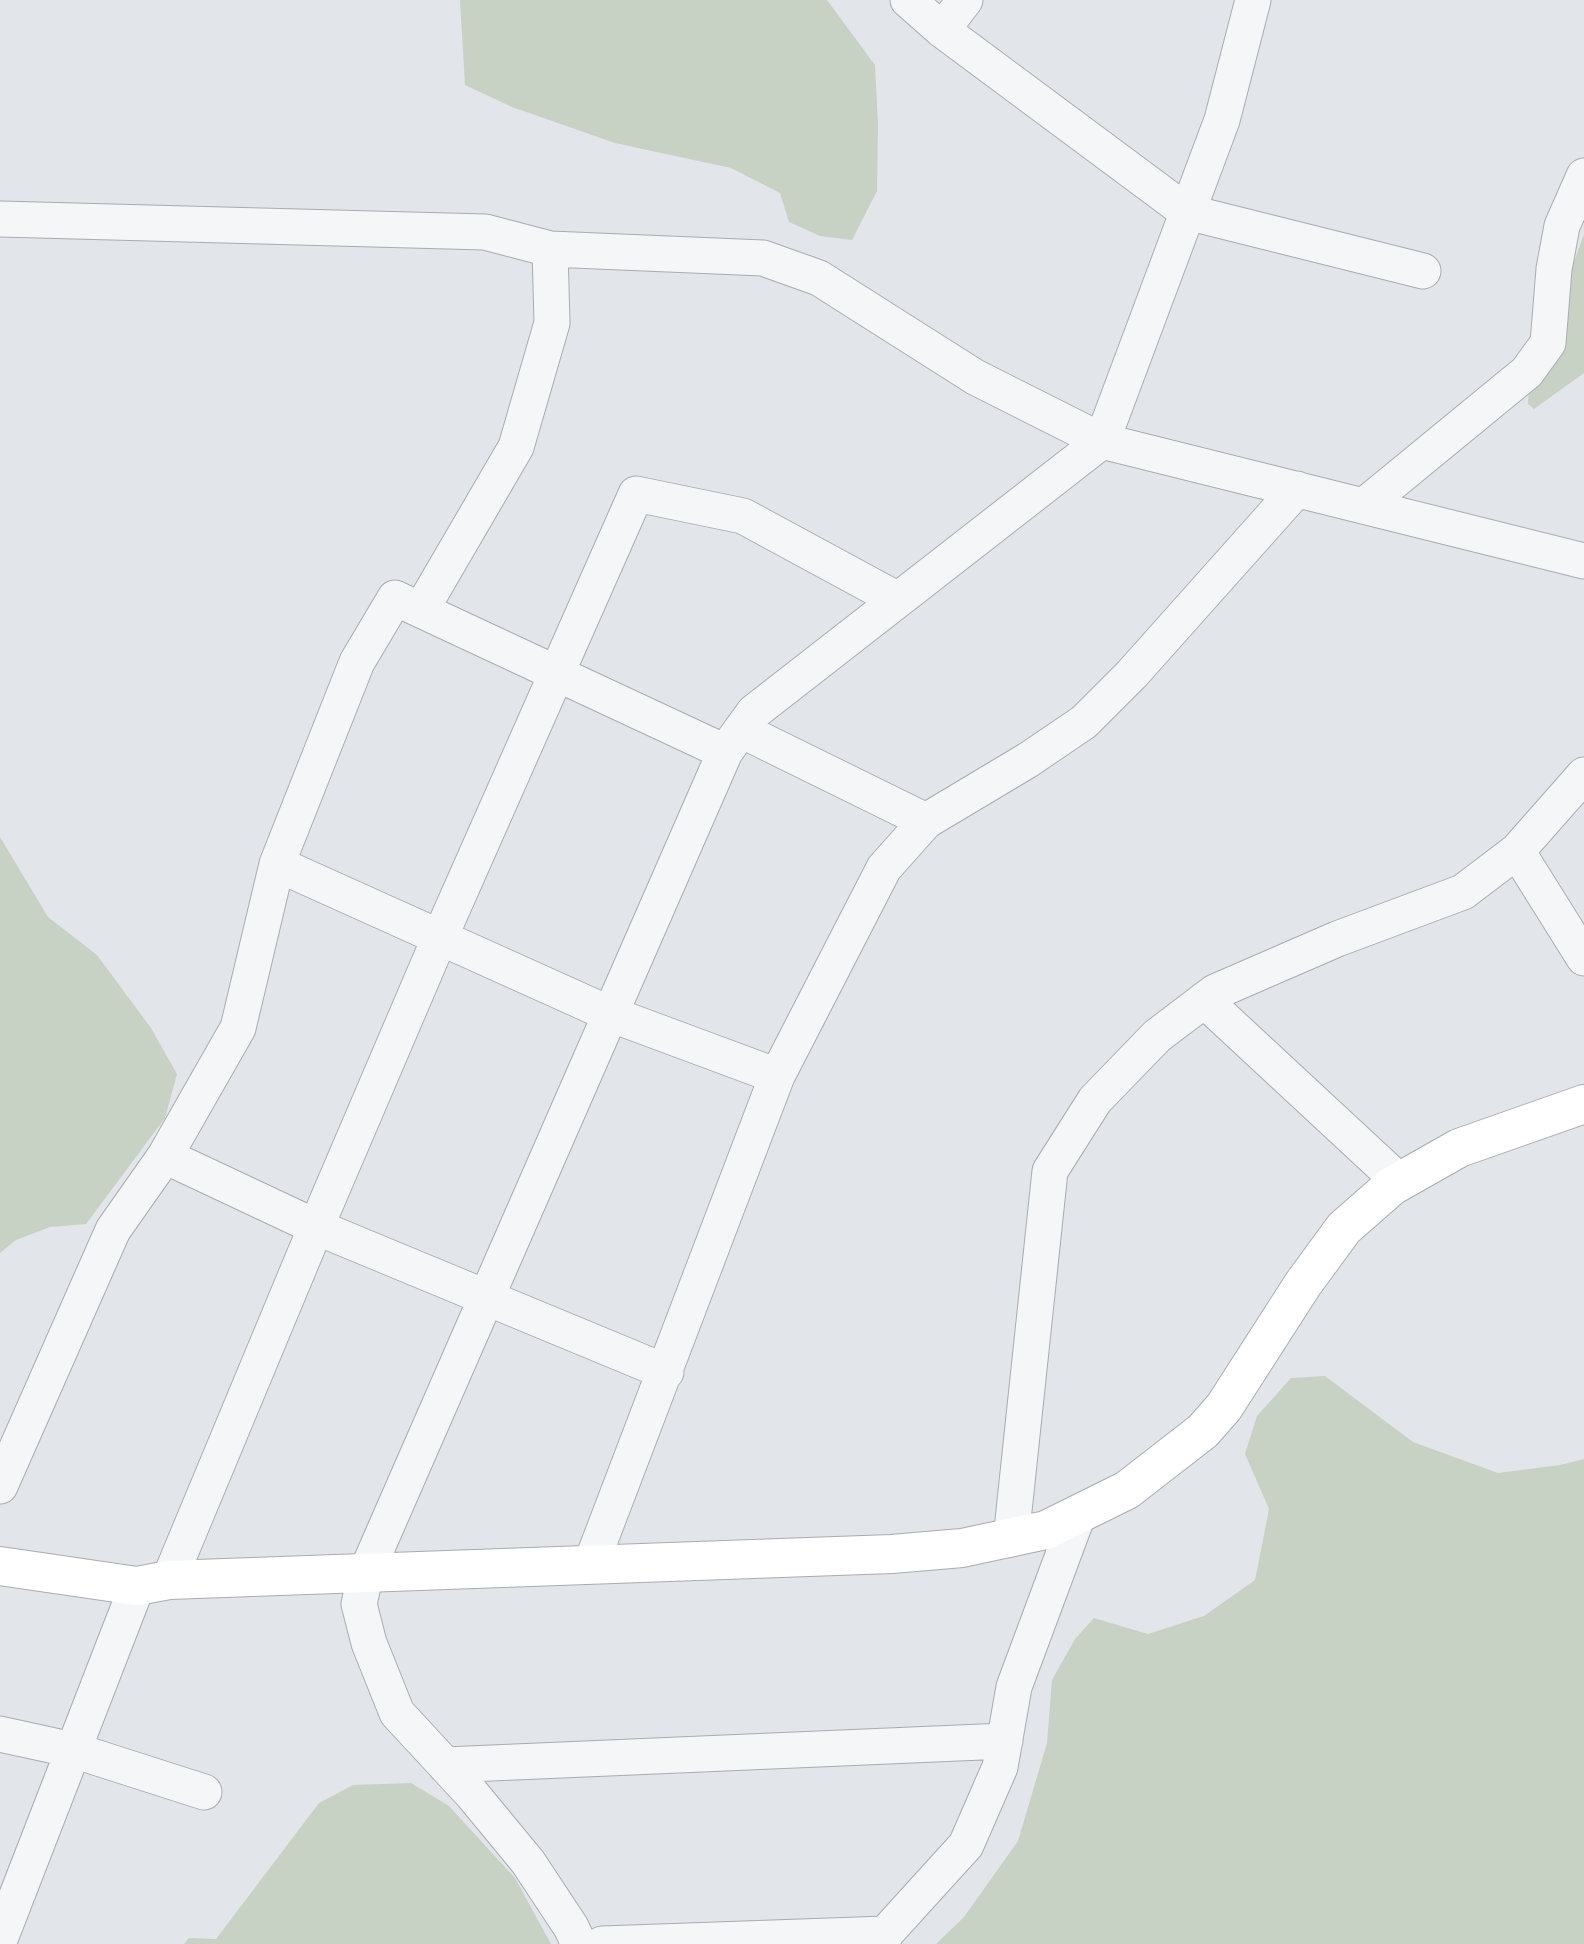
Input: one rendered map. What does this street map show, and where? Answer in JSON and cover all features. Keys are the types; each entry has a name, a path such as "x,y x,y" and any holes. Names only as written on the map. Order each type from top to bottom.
{"street":[{"path":"908,0 942,30 1187,212 1423,271"},
{"path":"942,30 965,0"},
{"path":"579,1944 571,1927 528,1862 472,1794 397,1713 369,1643 359,1604 366,1573 610,1014 733,741 754,712 1102,441 1222,120 1254,0"},
{"path":"1365,505 1527,372 1548,344 1554,269 1562,226 1584,176"},
{"path":"0,219 485,232 550,249 763,258 819,278 975,376 1102,441 1584,561"},
{"path":"421,610 516,447 552,323 550,249"},
{"path":"591,1564 777,1076 884,868 926,821 1028,760 1084,722 1132,674 1297,489"},
{"path":"0,1939 73,1750 153,1583 316,1227 555,673 636,494 743,516 898,600"},
{"path":"0,1486 113,1230 165,1156 238,1028 277,864 357,662 395,597 555,673 733,741 926,821"},
{"path":"1011,1539 1050,1171 1095,1100 1157,1036 1215,992 1336,939 1463,892 1517,851 1584,775"},
{"path":"1517,851 1584,958"},
{"path":"277,864 610,1014 777,1076"},
{"path":"1203,1000 1400,1181"},
{"path":"0,1566 153,1583 892,1554 962,1548 1046,1530 1127,1490 1203,1431 1224,1407 1303,1284 1344,1228 1400,1181 1459,1148 1584,1104"},
{"path":"165,1156 316,1227 666,1372"},
{"path":"602,1944 881,1939 965,1845 1000,1767 1014,1687 1078,1515"},
{"path":"0,1734 73,1750 204,1792"},
{"path":"445,1765 1004,1741"}],"green space":[{"path":"460,0 827,0 875,65 877,191 852,240 820,236 789,222 780,193 731,168 615,143 512,107 465,85"},
{"path":"1584,234 1584,373 1534,409 1528,404 1529,389 1553,367 1564,335 1566,284"},
{"path":"0,837 48,917 97,955 151,1028 177,1074 165,1118 86,1224 50,1227 16,1240 0,1253"},
{"path":"1325,1376 1413,1442 1498,1473 1584,1459 1584,1944 936,1944 964,1917 1018,1841 1047,1743 1052,1680 1075,1639 1094,1618 1148,1634 1204,1616 1255,1580 1269,1509 1245,1454 1257,1416 1291,1378"},
{"path":"411,1783 449,1806 515,1878 551,1944 184,1944 189,1938 216,1939 319,1803 353,1785"}]}
